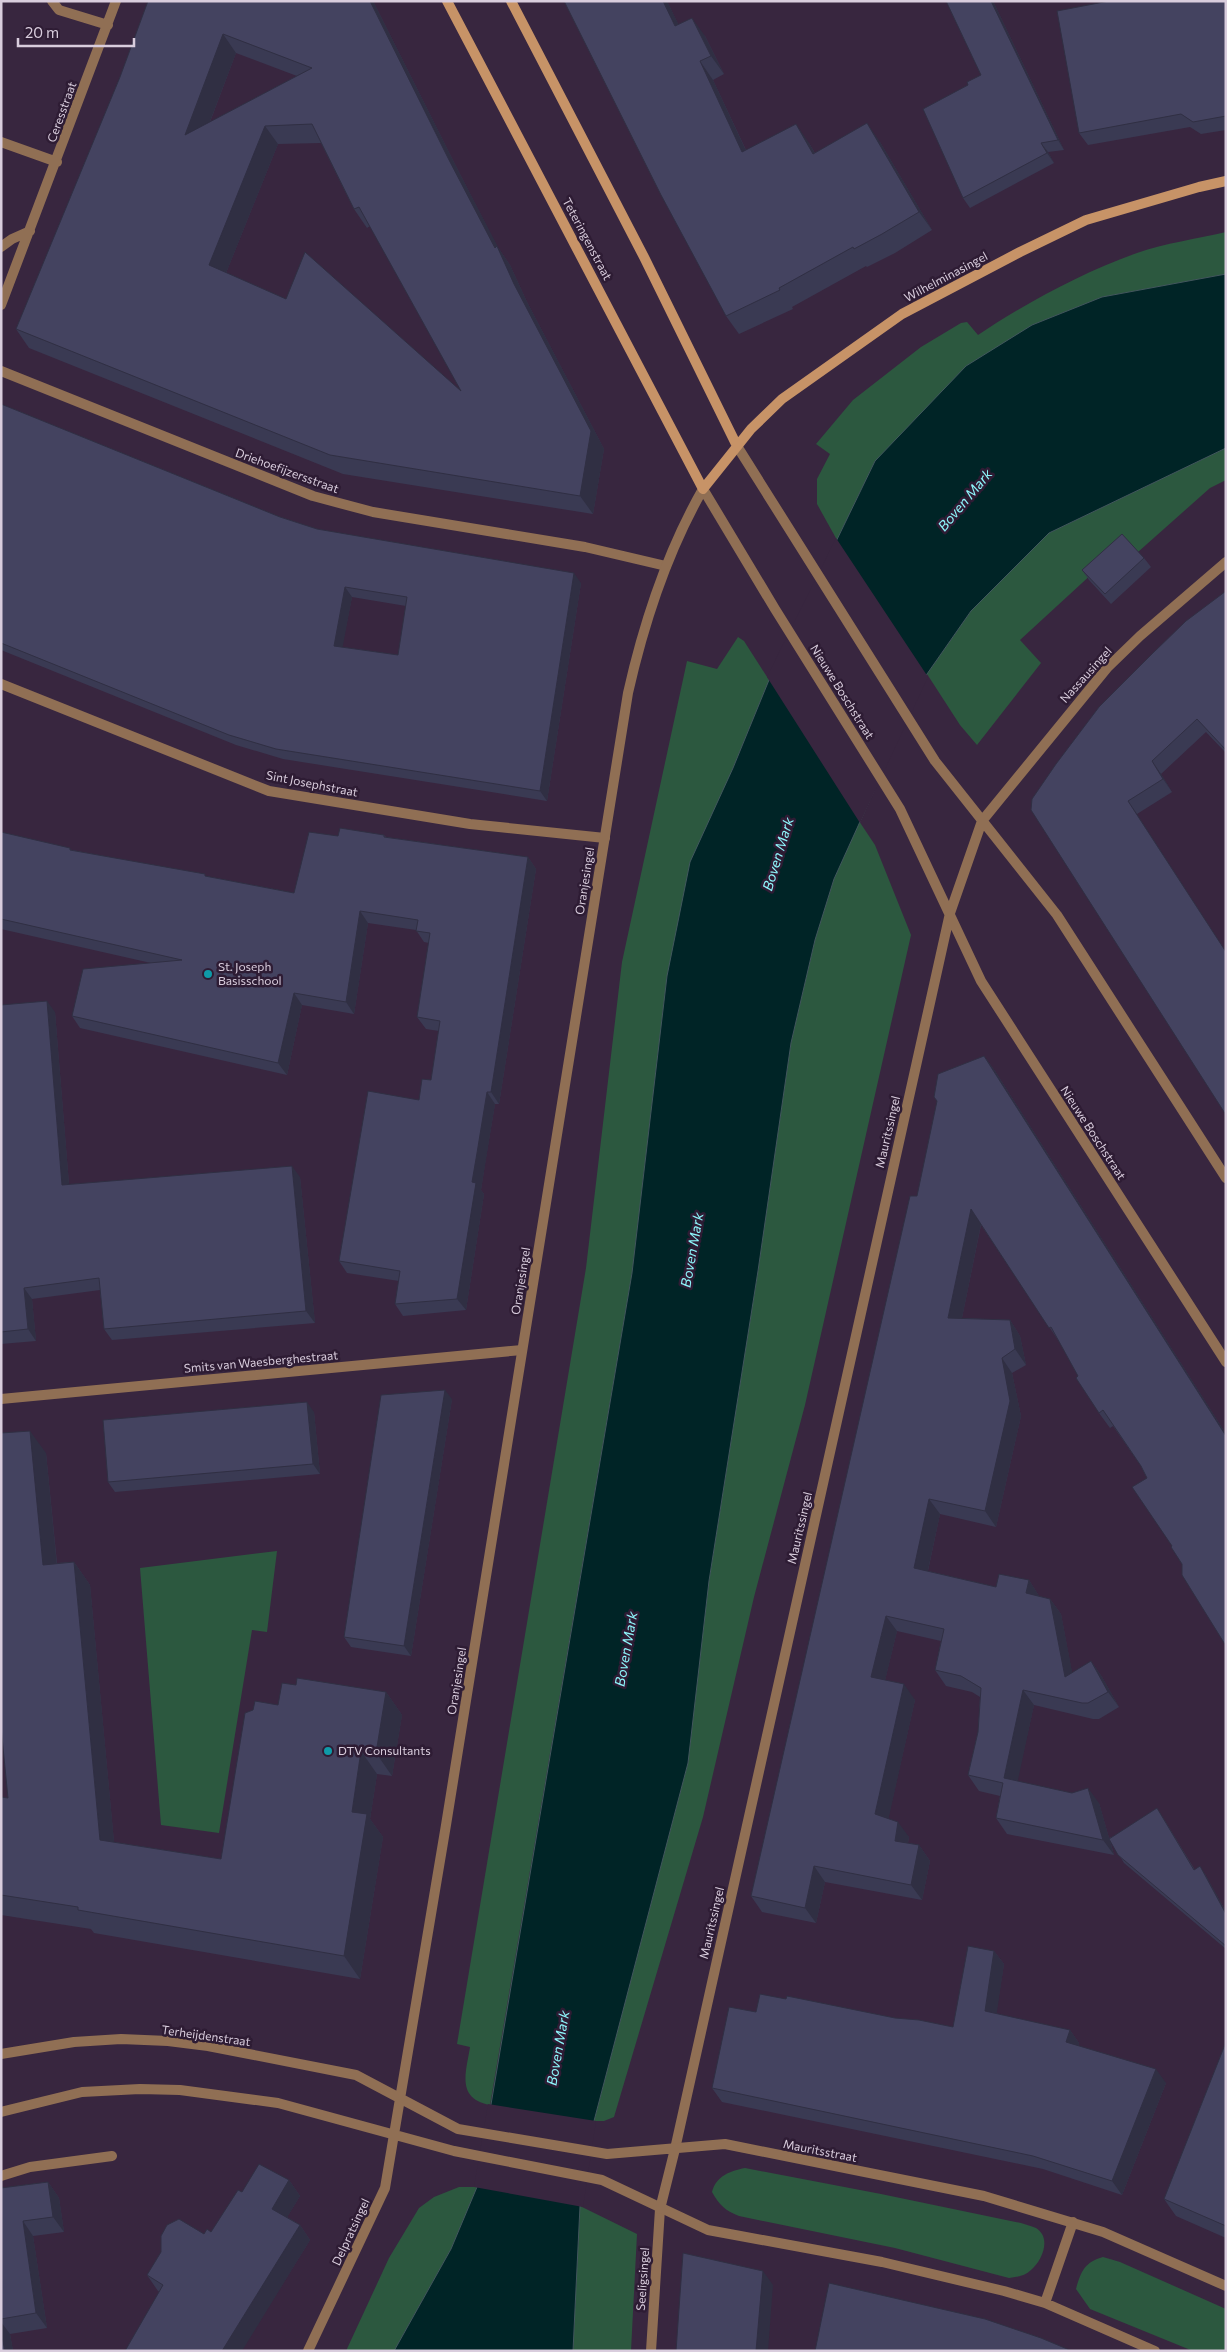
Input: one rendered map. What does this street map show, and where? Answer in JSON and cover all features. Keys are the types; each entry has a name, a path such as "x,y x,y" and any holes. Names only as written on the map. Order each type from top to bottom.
{"main road":[{"name":"Teteringenstraat","path":"447,1 704,489"},
{"path":"511,1 644,257 737,446"},
{"name":"Wilhelminasingel","path":"720,466 782,399 902,314 1086,220 1199,186 1226,181"},
{"name":"Oranjesingel","path":"704,489 720,466"}],"street":[{"path":"52,1 59,10 108,25"},
{"name":"Ceresstraat","path":"1,305 57,162 116,1"},
{"path":"1,142 57,162"},
{"path":"1,247 12,239 30,231"},
{"name":"Driehoefijzersstraat","path":"1,371 313,496 373,512 585,548 666,566"},
{"path":"737,446 935,761 1057,915 1226,1178"},
{"name":"Oranjesingel","path":"398,2117 631,679 650,611 666,566 683,527 704,489"},
{"name":"Nieuwe Boschstraat","path":"704,489 775,609 900,809 950,912 980,981 1226,1362"},
{"name":"Nassausingel","path":"982,821 1107,668 1140,636 1226,562"},
{"name":"Sint Josephstraat","path":"1,684 270,791 470,824 605,838"},
{"path":"950,912 982,821"},
{"name":"Mauritssingel","path":"660,2209 950,912"},
{"name":"Smits van Waesberghestraat","path":"1,1398 522,1350"},
{"name":"Terheijdenstraat","path":"1,2054 74,2042 168,2041 208,2046 356,2075 401,2099"},
{"path":"1,2112 82,2092 140,2089 180,2090 278,2103 454,2151 602,2180 708,2230 890,2263 964,2280 1044,2303 1156,2351"},
{"name":"Mauritsstraat","path":"401,2099 458,2128 607,2154 725,2144 984,2196 1073,2222 1133,2243 1226,2286"},
{"name":"Delpratsingel","path":"308,2351 385,2188 398,2117"},
{"path":"1,2176 30,2167 112,2156"},
{"name":"Seeligsingel","path":"651,2351 660,2209"},
{"path":"1044,2303 1073,2222"}],"green space":[{"path":"1226,232 1226,274 1102,297 1032,325 875,461 837,540 817,504 817,479 830,454 816,444 853,400 921,347 961,323 967,322 978,335 1055,289 1117,260 1159,246"},
{"path":"1226,448 1226,480 1210,488 1129,560 1119,549 1020,640 1041,663 977,745 960,725 927,674 971,611 1049,533"},
{"path":"738,637 744,641 769,680 733,768 667,976 632,1273 490,2105 479,2102 472,2097 468,2090 466,2075 470,2047 457,2044 586,1268 622,962 687,661 717,669"},
{"path":"859,821 875,845 911,935 805,1405 754,1597 703,1817 614,2117 604,2121 594,2121 688,1763 709,1581 758,1271 791,1043 815,940 834,879"},
{"path":"277,1551 267,1632 252,1630 219,1833 161,1825 140,1568"},
{"path":"745,2168 1021,2223 1036,2228 1041,2232 1044,2238 1044,2249 1039,2261 1029,2272 1021,2276 1009,2278 895,2248 739,2216 723,2207 712,2192 714,2186 724,2175"},
{"path":"459,2187 477,2187 451,2249 394,2351 346,2351 389,2258 419,2208 434,2197"},
{"path":"580,2206 637,2234 631,2351 573,2351"},
{"path":"1103,2257 1120,2262 1226,2309 1226,2351 1193,2351 1090,2309 1076,2289 1085,2268"}],"water":[{"name":"Boven Mark","path":"1226,274 1226,448 1049,533 971,611 927,674 834,879 815,940 791,1043 758,1271 709,1581 688,1763 594,2121 580,2206 573,2351 394,2351 451,2249 477,2187 632,1273 667,976 690,862 733,768 769,680 875,461 966,366 1032,325 1102,297"}],"pier":[{"path":"836,538 928,677 860,823 767,677"},
{"path":"488,2104 596,2121 583,2207 474,2187"}],"building":[{"path":"148,1 370,1 448,158 495,248 497,246 514,284 591,431 580,496 330,455 16,329 120,77","holes":["223,34 312,68 185,135","312,124 354,209 359,207 461,391 305,252 286,299 209,265 265,126"]},
{"path":"564,1 663,1 675,26 692,18 711,56 700,61 742,152 796,124 813,154 867,123 919,212 882,234 854,249 853,247 779,288 780,290 726,316 661,195"},
{"path":"946,1 991,1 1058,140 1041,143 1047,153 963,198 923,109 968,85 967,82 981,75"},
{"path":"1109,1 1226,1 1226,116 1193,122 1181,114 1079,133 1057,11"},
{"path":"1,404 280,517 317,529 574,573 540,791 276,749 229,735 1,643","holes":["345,587 407,597 398,655 334,646"]},
{"path":"1122,534 1144,558 1105,594 1082,570"},
{"path":"1226,591 1226,750 1197,719 1152,761 1163,779 1128,801 1226,952 1226,1115 1031,810 1032,799 1099,707 1186,621"},
{"path":"340,828 384,835 384,837 528,857 491,1092 487,1092 472,1182 476,1183 457,1299 395,1304 400,1271 339,1261 368,1091 419,1100 422,1079 431,1080 440,1021 417,1017 430,933 416,931 418,920 360,911 346,1002 294,993 278,1063 72,1016 83,969 182,960 1,919 1,832 70,848 70,850 205,874 205,876 294,893 309,832 338,836"},
{"path":"47,1001 62,1185 292,1166 306,1311 104,1329 99,1278 24,1288 28,1329 1,1332 1,1005"},
{"path":"984,1056 1226,1436 1226,1646 1182,1575 1182,1564 1172,1546 1132,1487 1147,1478 1141,1466 1103,1410 1099,1413 1076,1378 1078,1376 1051,1327 1049,1328 971,1209 948,1318 1010,1320 1015,1349 1002,1358 1010,1401 985,1511 929,1499 914,1568 996,1587 999,1574 1029,1580 1026,1593 1050,1599 1065,1677 1091,1661 1108,1692 1088,1703 1082,1703 1023,1690 1004,1778 1072,1793 1088,1788 1103,1840 996,1818 1003,1783 968,1775 978,1732 981,1688 961,1676 935,1670 944,1629 886,1616 871,1677 904,1684 875,1814 898,1822 895,1841 919,1845 911,1885 814,1866 805,1908 751,1896 910,1196 917,1196 937,1101 934,1097 938,1074"},
{"path":"445,1390 404,1646 344,1637 381,1395"},
{"path":"307,1402 313,1464 108,1482 103,1420"},
{"path":"30,1431 43,1565 74,1562 100,1840 221,1859 245,1713 253,1710 255,1701 278,1705 282,1683 296,1685 297,1678 386,1692 376,1753 361,1751 352,1812 367,1814 344,1956 78,1910 78,1907 1,1895 1,1797 8,1798 1,1727 1,1433"},
{"path":"1157,1808 1194,1870 1200,1866 1226,1914 1226,1946 1118,1855 1109,1839"},
{"path":"968,1946 994,1951 985,2011 1070,2030 1066,2042 1156,2069 1112,2181 1033,2156 712,2088 729,2007 756,2012 760,1994 786,1999 787,1996 895,2018 919,2020 953,2027"},
{"path":"1226,2042 1226,2226 1164,2199"},
{"path":"259,2164 289,2180 272,2209 300,2225 222,2351 125,2351 163,2285 147,2275 161,2252 161,2236 167,2225 179,2219 204,2234 207,2229 211,2232 238,2190 242,2192"},
{"path":"48,2182 53,2217 23,2221 36,2313 1,2319 1,2188"},
{"path":"683,2253 763,2271 756,2351 676,2351"},
{"path":"829,2283 985,2319 1072,2351 815,2351"},
{"path":"1,2332 5,2351 1,2351"}],"place":[{"name":"St. Joseph Basisschool","path":"208,974"},
{"name":"DTV Consultants","path":"328,1751"}]}
